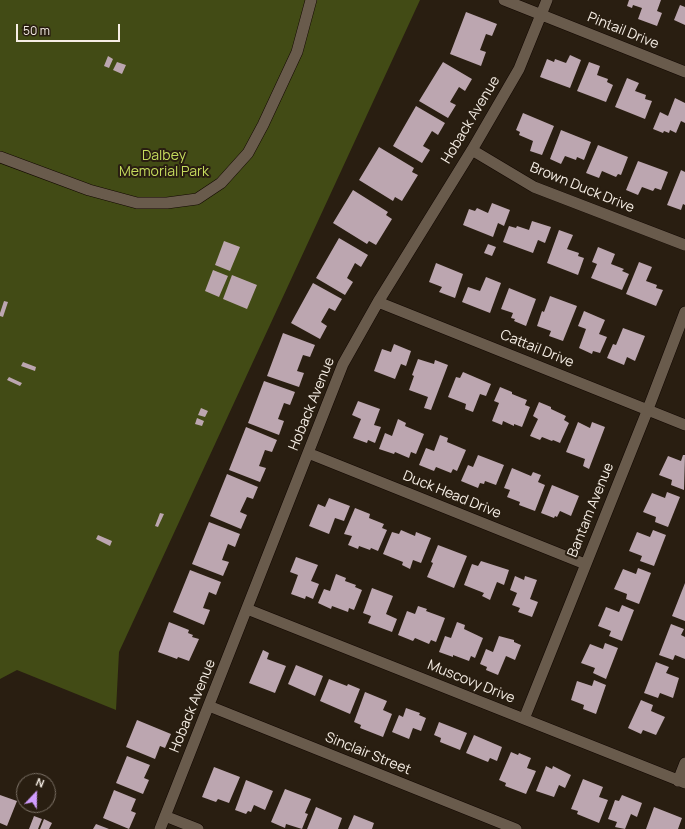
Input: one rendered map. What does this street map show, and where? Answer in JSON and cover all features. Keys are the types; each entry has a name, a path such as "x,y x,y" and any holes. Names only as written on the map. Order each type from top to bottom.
{"street":[{"path":"0,157 89,190 137,203 167,203 197,199 221,183 248,153 297,52 311,0"},
{"name":"Pintail Drive","path":"504,0 685,72"},
{"name":"Hoback Avenue","path":"160,829 343,364 378,302 472,150 519,69 547,0"},
{"name":"Brown Duck Drive","path":"472,150 534,187 685,245"},
{"name":"Cattail Drive","path":"378,302 685,425"},
{"name":"Bantam Avenue","path":"524,719 648,409 685,312"},
{"name":"Duck Head Drive","path":"308,453 585,564"},
{"name":"Muscovy Drive","path":"247,609 681,782"},
{"name":"Sinclair Street","path":"209,706 516,829"},
{"path":"681,782 685,763"},
{"path":"165,816 198,829"}],"green space":[{"name":"Dalbey Memorial Park","path":"0,0 420,0 119,652 116,710 17,670 0,679"}],"building":[{"path":"629,0 661,0 657,11 662,13 657,26 638,19 642,8 633,5 632,8 627,6"},
{"path":"680,5 685,7 685,25 674,20"},
{"path":"466,12 497,24 492,36 486,34 480,50 486,52 481,66 450,54"},
{"path":"570,55 581,60 570,88 540,77 547,59 554,62 555,59 566,63"},
{"path":"108,56 113,59 109,68 104,66"},
{"path":"117,62 126,65 122,74 113,70"},
{"path":"443,62 472,79 465,91 459,87 450,102 456,105 448,118 419,101"},
{"path":"589,62 600,66 597,75 608,79 607,82 613,85 606,102 577,91"},
{"path":"627,78 639,83 635,91 646,95 645,99 652,101 645,119 615,107"},
{"path":"675,98 685,103 685,123 681,121 676,133 670,130 669,133 664,131 663,133 653,129 660,112 668,116"},
{"path":"416,106 445,123 438,135 432,131 423,146 430,150 422,163 393,146"},
{"path":"523,113 554,126 542,155 530,151 533,141 519,135 520,132 516,130"},
{"path":"561,130 591,142 584,160 577,157 576,160 565,156 561,164 550,159"},
{"path":"598,145 628,157 621,175 618,174 616,177 602,171 599,178 586,173"},
{"path":"379,147 414,168 412,172 418,175 402,201 395,197 393,201 359,180"},
{"path":"638,161 668,172 661,190 655,188 653,191 642,187 638,195 626,190"},
{"path":"681,170 685,172 685,205 683,204 681,210 667,205"},
{"path":"353,190 388,212 386,215 392,219 376,245 369,241 367,244 333,223"},
{"path":"492,203 510,210 504,226 498,223 493,237 463,225 469,209 475,211 477,208 488,213"},
{"path":"532,221 551,227 545,243 538,240 533,253 503,242 509,226 516,228 517,226 529,230"},
{"path":"559,230 573,235 567,249 579,253 578,256 584,258 578,275 547,263"},
{"path":"339,238 368,255 361,267 355,263 347,278 353,282 345,295 316,278"},
{"path":"224,241 240,247 230,271 215,265"},
{"path":"488,244 496,247 492,256 484,253"},
{"path":"598,247 615,254 611,264 624,269 622,271 629,274 622,290 591,278 597,264 592,262"},
{"path":"639,262 652,267 646,281 657,285 656,288 663,290 656,306 626,294"},
{"path":"436,263 463,274 455,298 439,292 442,287 429,282"},
{"path":"213,270 228,276 219,297 205,291"},
{"path":"232,275 257,285 247,309 223,299"},
{"path":"486,277 501,283 490,313 462,302 468,287 480,291"},
{"path":"313,283 342,299 335,311 329,308 321,322 327,326 320,339 291,323"},
{"path":"509,288 536,299 526,326 514,321 515,319 511,318 513,313 501,309"},
{"path":"550,296 577,306 563,341 549,336 551,331 537,326 542,311 544,312"},
{"path":"4,301 8,302 3,317 0,316 0,313"},
{"path":"584,311 605,320 599,334 607,337 600,353 593,351 592,354 579,348 586,329 578,326"},
{"path":"623,328 645,336 635,361 627,357 624,365 607,358 613,344 616,345"},
{"path":"283,333 315,345 310,357 303,355 297,371 304,373 299,387 267,376"},
{"path":"394,344 411,351 406,366 401,364 395,379 374,371 382,349 391,352"},
{"path":"418,359 434,364 435,360 448,365 431,410 424,408 428,397 409,390 414,376 412,375"},
{"path":"23,362 36,367 35,371 21,366"},
{"path":"463,372 491,384 486,396 480,394 473,412 465,409 466,404 448,397 456,377 460,378"},
{"path":"9,377 22,383 20,386 7,380"},
{"path":"264,381 295,392 290,405 284,403 278,419 284,421 279,435 248,423"},
{"path":"500,387 527,400 525,405 530,407 522,427 514,424 514,426 503,421 502,425 492,421 499,403 494,401"},
{"path":"358,401 380,409 374,425 381,427 375,443 368,440 367,443 353,438 361,419 352,415"},
{"path":"539,402 566,416 564,420 569,423 560,443 542,437 540,440 530,436 538,419 533,416"},
{"path":"201,408 208,411 205,417 198,415"},
{"path":"197,418 204,421 202,426 195,424"},
{"path":"398,419 406,423 405,426 424,434 416,454 411,452 409,458 395,452 394,454 379,449 385,433 392,436"},
{"path":"578,422 590,428 592,422 605,427 589,469 583,466 585,459 566,452"},
{"path":"246,427 277,440 272,452 265,450 259,466 266,468 260,482 229,470"},
{"path":"440,435 448,438 447,442 466,450 457,471 453,469 451,473 436,467 434,471 419,465 426,448 434,451"},
{"path":"478,455 504,465 496,485 485,481 484,484 480,483 478,488 461,481 468,465 473,467"},
{"path":"683,455 685,455 684,490 671,485 672,480 659,475 668,456 681,461"},
{"path":"512,468 531,476 533,472 541,475 538,482 545,485 535,511 519,505 520,502 507,497 510,490 504,488"},
{"path":"227,474 258,487 253,499 247,497 240,512 247,515 241,529 210,516"},
{"path":"552,485 579,496 571,516 560,511 557,517 555,516 554,518 541,513"},
{"path":"667,492 680,497 668,527 655,522 656,517 643,512 652,493 665,498"},
{"path":"329,498 350,506 344,521 335,518 329,534 309,526 318,504 325,507"},
{"path":"355,508 370,514 369,518 384,524 382,528 387,530 378,551 359,546 358,549 348,545 352,536 344,534"},
{"path":"160,513 164,514 158,527 155,526"},
{"path":"209,522 240,534 235,547 228,544 222,560 229,562 223,576 192,564"},
{"path":"401,530 415,536 416,532 431,538 421,563 413,560 410,569 402,565 403,562 383,554 392,532 399,534"},
{"path":"653,530 666,535 654,566 640,561 642,556 629,551 637,532 650,537"},
{"path":"98,535 112,541 110,546 96,539"},
{"path":"438,545 467,556 454,588 427,577"},
{"path":"296,557 318,565 311,581 319,584 313,599 306,596 305,599 291,594 298,575 290,572"},
{"path":"481,561 509,570 504,585 497,582 490,600 482,596 484,593 464,585 472,564 478,566"},
{"path":"638,568 651,573 639,604 626,599 627,594 614,589 623,569 636,574"},
{"path":"190,570 221,582 216,595 209,592 203,608 210,610 204,625 173,612"},
{"path":"336,574 346,578 345,581 356,585 355,587 362,590 354,610 349,608 348,612 332,606 331,609 318,603 324,589 330,591"},
{"path":"515,576 524,580 525,576 537,580 530,599 538,602 532,617 518,612 520,608 512,605 517,593 510,590"},
{"path":"685,583 685,621 672,616"},
{"path":"372,588 393,596 386,614 397,619 392,632 368,623 371,616 363,613"},
{"path":"622,605 634,610 622,641 609,636 611,631 598,626 606,607 619,612"},
{"path":"418,606 427,609 426,611 445,618 436,642 431,640 429,644 415,638 413,641 398,635 407,611 415,614"},
{"path":"169,622 189,630 188,633 193,635 192,637 199,639 189,661 178,657 177,659 158,652"},
{"path":"457,622 465,625 464,629 483,638 475,658 471,656 469,661 439,652 445,636 451,638"},
{"path":"671,624 684,629 681,635 685,637 685,659 675,655 673,660 659,655"},
{"path":"499,636 514,640 514,642 521,645 515,660 506,656 498,675 486,670 487,667 480,664 486,649 493,652"},
{"path":"605,643 618,648 606,679 593,673 595,668 581,663 590,644 603,649"},
{"path":"263,650 269,653 267,659 286,666 275,693 249,683"},
{"path":"656,662 669,667 666,673 679,678 673,698 660,693 658,698 644,693"},
{"path":"296,665 323,676 315,696 288,684"},
{"path":"329,679 360,689 350,714 320,701"},
{"path":"594,680 606,685 596,714 583,709 584,705 571,700 577,681 592,686"},
{"path":"365,692 387,701 383,710 392,714 383,737 360,728 361,725 354,722"},
{"path":"641,700 653,705 651,711 665,717 656,735 643,730 641,734 628,728"},
{"path":"406,708 420,713 419,715 426,718 421,731 413,728 409,739 392,732 399,715 403,717"},
{"path":"137,720 171,734 165,748 160,746 155,759 126,747"},
{"path":"439,722 467,733 460,750 440,742 441,738 434,735"},
{"path":"474,735 502,747 497,761 490,758 488,762 466,753"},
{"path":"511,752 518,755 519,753 531,758 527,768 536,771 526,794 505,786 506,783 499,780"},
{"path":"127,756 150,765 144,778 149,780 143,794 116,783"},
{"path":"546,766 552,769 553,766 571,775 565,788 559,785 554,797 536,791"},
{"path":"214,767 240,777 229,803 218,799 216,802 202,797"},
{"path":"583,779 603,787 599,797 608,800 599,823 577,814 578,811 571,809"},
{"path":"246,780 273,791 265,810 254,805 251,812 248,811 246,814 235,810"},
{"path":"285,789 311,799 305,813 308,814 302,829 286,824 285,828 271,822"},
{"path":"114,790 136,799 131,811 136,813 129,829 103,818"},
{"path":"0,795 16,801 16,804 7,826 0,823"},
{"path":"622,795 642,803 637,817 631,814 625,829 615,827 617,822 608,819 615,800 619,801"},
{"path":"316,807 342,818 338,829 307,829"},
{"path":"654,807 682,818 678,829 646,829"},
{"path":"354,815 374,823 372,829 348,829"},
{"path":"34,816 42,819 38,829 29,829"},
{"path":"44,819 52,823 49,829 40,829"},
{"path":"96,824 109,829 93,829"}]}
